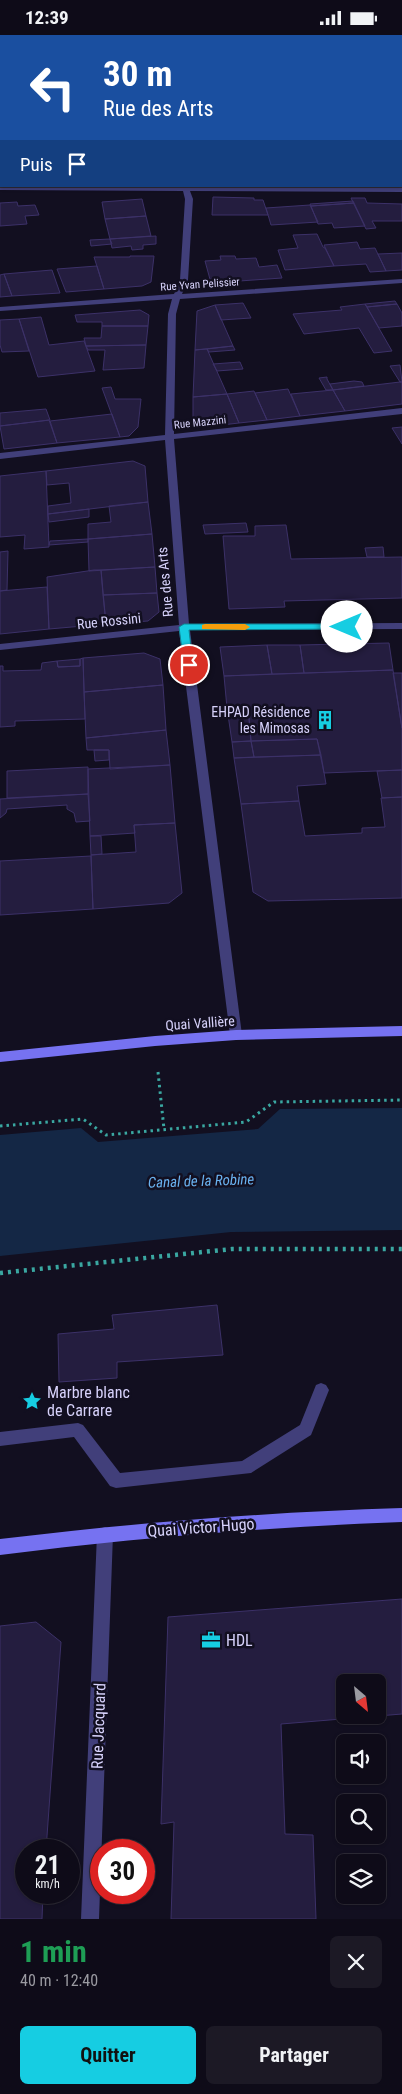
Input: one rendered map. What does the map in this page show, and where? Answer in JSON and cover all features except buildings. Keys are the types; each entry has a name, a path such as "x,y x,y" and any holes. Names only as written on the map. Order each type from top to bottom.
{"street":[{"name":"Rue des Arts","path":"185,187 190,199 184,280 172,314 169,437 184,627 236,1035"},
{"path":"0,188 402,189"},
{"name":"Rue Yvan Pelissier","path":"0,309 402,281"},
{"name":"Rue Mazzini","path":"0,457 402,411"},
{"name":"Rue Rossini","path":"0,647 184,627 402,626"},
{"name":"Quai Vallière","path":"0,1057 155,1041 236,1035 402,1031"},
{"path":"0,1439 78,1430 116,1481 245,1468 306,1430 321,1389"},
{"name":"Quai Victor Hugo","path":"0,1547 105,1534 336,1516 402,1515"},
{"name":"Rue Jacquard","path":"90,1919 105,1534"}],"path":[{"path":"155,1041 164,1129"},
{"path":"0,1126 83,1119 106,1135 246,1122 274,1102 402,1100"},
{"path":"0,1273 232,1249 402,1249"}],"water":[{"name":"Canal de la Robine","path":"402,1108 402,1230 231,1232 0,1256 0,1135 81,1128 98,1142 258,1129 280,1109"}],"slow traffic":[{"path":"205,627 245,627"}],"place":[{"name":"EHPAD Résidence les Mimosas","path":"325,720"},
{"name":"Marbre blanc de Carrare","path":"32,1401"},
{"name":"HDL","path":"211,1640"}],"route":[{"path":"189,665 184,627 347,627"}]}
